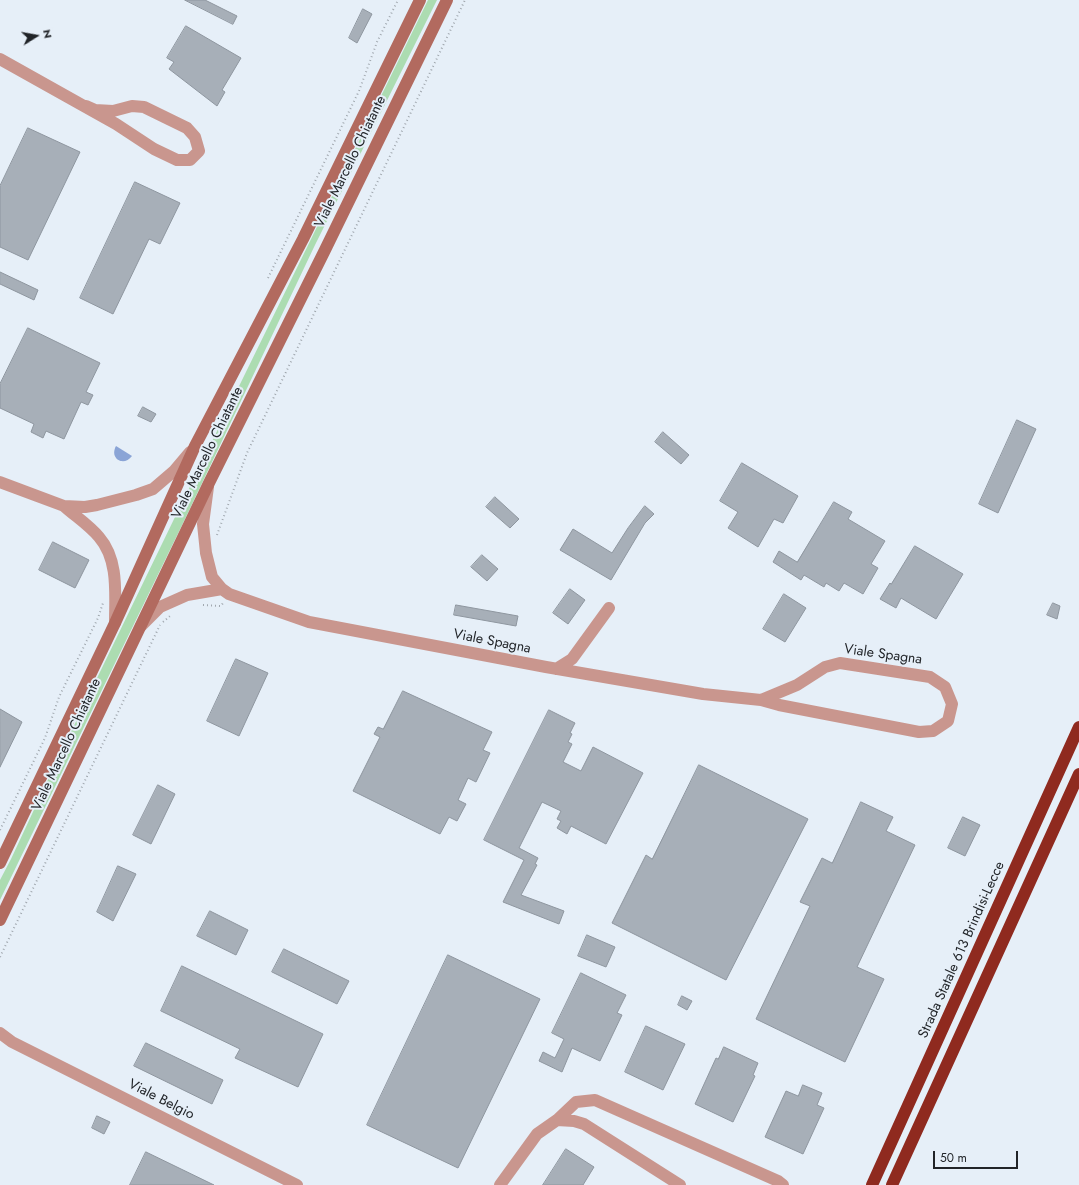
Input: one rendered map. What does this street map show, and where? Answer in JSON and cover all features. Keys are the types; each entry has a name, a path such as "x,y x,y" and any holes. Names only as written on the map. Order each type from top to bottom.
{"highway":[{"name":"Strada Statale 613 Brindisi-Lecce","path":"872,1185 1079,727"},
{"path":"892,1185 1079,774"}],"street":[{"name":"Viale Marcello Chiatante","path":"0,863 115,623 195,446 303,239 420,0"},
{"name":"Viale Marcello Chiatante","path":"0,920 209,483 329,243 447,0"},
{"path":"0,59 86,106 154,149 177,160 190,160 199,151 195,137 187,128 144,106 132,106 113,111 95,110 86,106"},
{"path":"0,482 64,506 85,507 97,505 153,489 174,471 195,446"},
{"path":"209,483 203,524 206,553 212,577 226,591"},
{"path":"64,506 99,537 109,554 114,572 115,623"},
{"path":"140,626 160,607 187,596 226,591"},
{"name":"Viale Spagna","path":"226,591 309,622 556,669 703,694 761,700 919,732 933,731 948,721 952,704 946,687 930,677 840,662 825,667 797,685 761,700"},
{"path":"556,669 572,659 609,608"},
{"name":"Viale Belgio","path":"0,1033 6,1041 297,1185"},
{"path":"500,1185 537,1134 557,1120 576,1102 595,1100 778,1181 783,1185"},
{"path":"557,1120 574,1121 584,1124 680,1185"}],"path":[{"path":"265,284 359,91 377,42 398,0"},
{"path":"217,539 217,534 222,519 247,453 464,0"},
{"path":"198,604 221,606 226,591"},
{"path":"0,830 45,738 59,697 98,618 104,598"},
{"path":"0,957 159,626 172,615"}],"green space":[{"path":"428,0 437,0 315,245 184,521 0,900 0,880 175,517"}],"water":[{"path":"116,446 132,456 125,461 118,460 114,455"}],"building":[{"path":"185,0 205,0 237,16 233,24"},
{"path":"363,9 372,14 357,43 349,38"},
{"path":"186,26 241,58 222,90 225,92 217,106 169,69 174,62 167,58"},
{"path":"28,128 80,152 28,260 0,247 0,186"},
{"path":"135,182 180,203 160,244 149,239 113,314 80,298"},
{"path":"0,272 38,290 34,300 0,284"},
{"path":"28,328 100,363 86,392 93,395 88,405 81,402 64,439 46,431 43,438 31,432 34,424 0,408 0,384"},
{"path":"143,407 156,414 151,422 138,416"},
{"path":"1017,420 1036,429 998,513 979,504"},
{"path":"663,432 689,455 681,464 655,442"},
{"path":"742,463 798,496 783,523 774,519 758,547 728,528 738,512 720,501"},
{"path":"495,497 519,519 510,528 486,507"},
{"path":"834,502 852,512 848,519 885,541 871,564 878,568 863,594 844,583 839,591 826,583 824,587 804,575 801,580 773,562 779,551 797,562"},
{"path":"645,506 654,514 645,523 611,580 560,550 573,529 612,553 628,528"},
{"path":"53,542 89,560 75,588 39,570"},
{"path":"915,546 963,574 936,619 901,598 896,608 880,599"},
{"path":"482,555 498,569 487,581 471,567"},
{"path":"570,589 585,600 568,624 553,613"},
{"path":"784,594 806,608 785,642 763,629"},
{"path":"1053,603 1060,606 1057,619 1047,615"},
{"path":"456,605 518,616 516,626 454,615"},
{"path":"236,659 268,673 239,736 207,721"},
{"path":"403,691 492,732 483,750 490,753 476,782 468,778 458,800 466,804 457,821 449,817 440,834 353,791 380,737 374,734 378,727 383,729"},
{"path":"0,709 22,722 0,767"},
{"path":"549,710 575,723 570,733 572,734 568,742 572,744 563,762 581,771 593,747 643,773 606,844 571,826 567,834 557,828 561,821 557,819 561,811 542,802 519,848 538,858 535,864 537,865 521,895 564,911 559,924 503,902 524,860 484,840"},
{"path":"699,765 808,819 726,980 612,923 646,855 652,859"},
{"path":"158,785 175,794 151,844 133,835"},
{"path":"861,802 893,817 886,831 915,845 857,967 884,979 845,1062 756,1019 810,906 800,902 822,858 832,863"},
{"path":"963,817 980,825 965,856 948,848"},
{"path":"118,866 136,874 113,921 97,912"},
{"path":"210,911 248,930 236,955 197,936"},
{"path":"587,935 615,947 606,967 578,956"},
{"path":"284,949 349,981 337,1004 272,972"},
{"path":"448,955 540,999 458,1168 367,1125"},
{"path":"182,966 323,1034 298,1087 235,1058 240,1049 161,1011"},
{"path":"581,973 626,995 617,1013 622,1015 600,1061 572,1048 562,1072 539,1061 543,1052 555,1058 564,1039 552,1033"},
{"path":"682,996 692,1001 687,1010 678,1005"},
{"path":"646,1026 685,1044 663,1090 625,1072"},
{"path":"146,1043 223,1080 212,1104 134,1066"},
{"path":"724,1047 758,1063 753,1075 755,1076 733,1122 695,1104 716,1058 718,1059"},
{"path":"803,1085 822,1093 817,1105 824,1108 803,1154 765,1137 786,1091 798,1096"},
{"path":"97,1116 110,1122 104,1134 92,1128"},
{"path":"566,1149 594,1167 583,1185 543,1185"},
{"path":"146,1152 214,1185 130,1185"}]}
